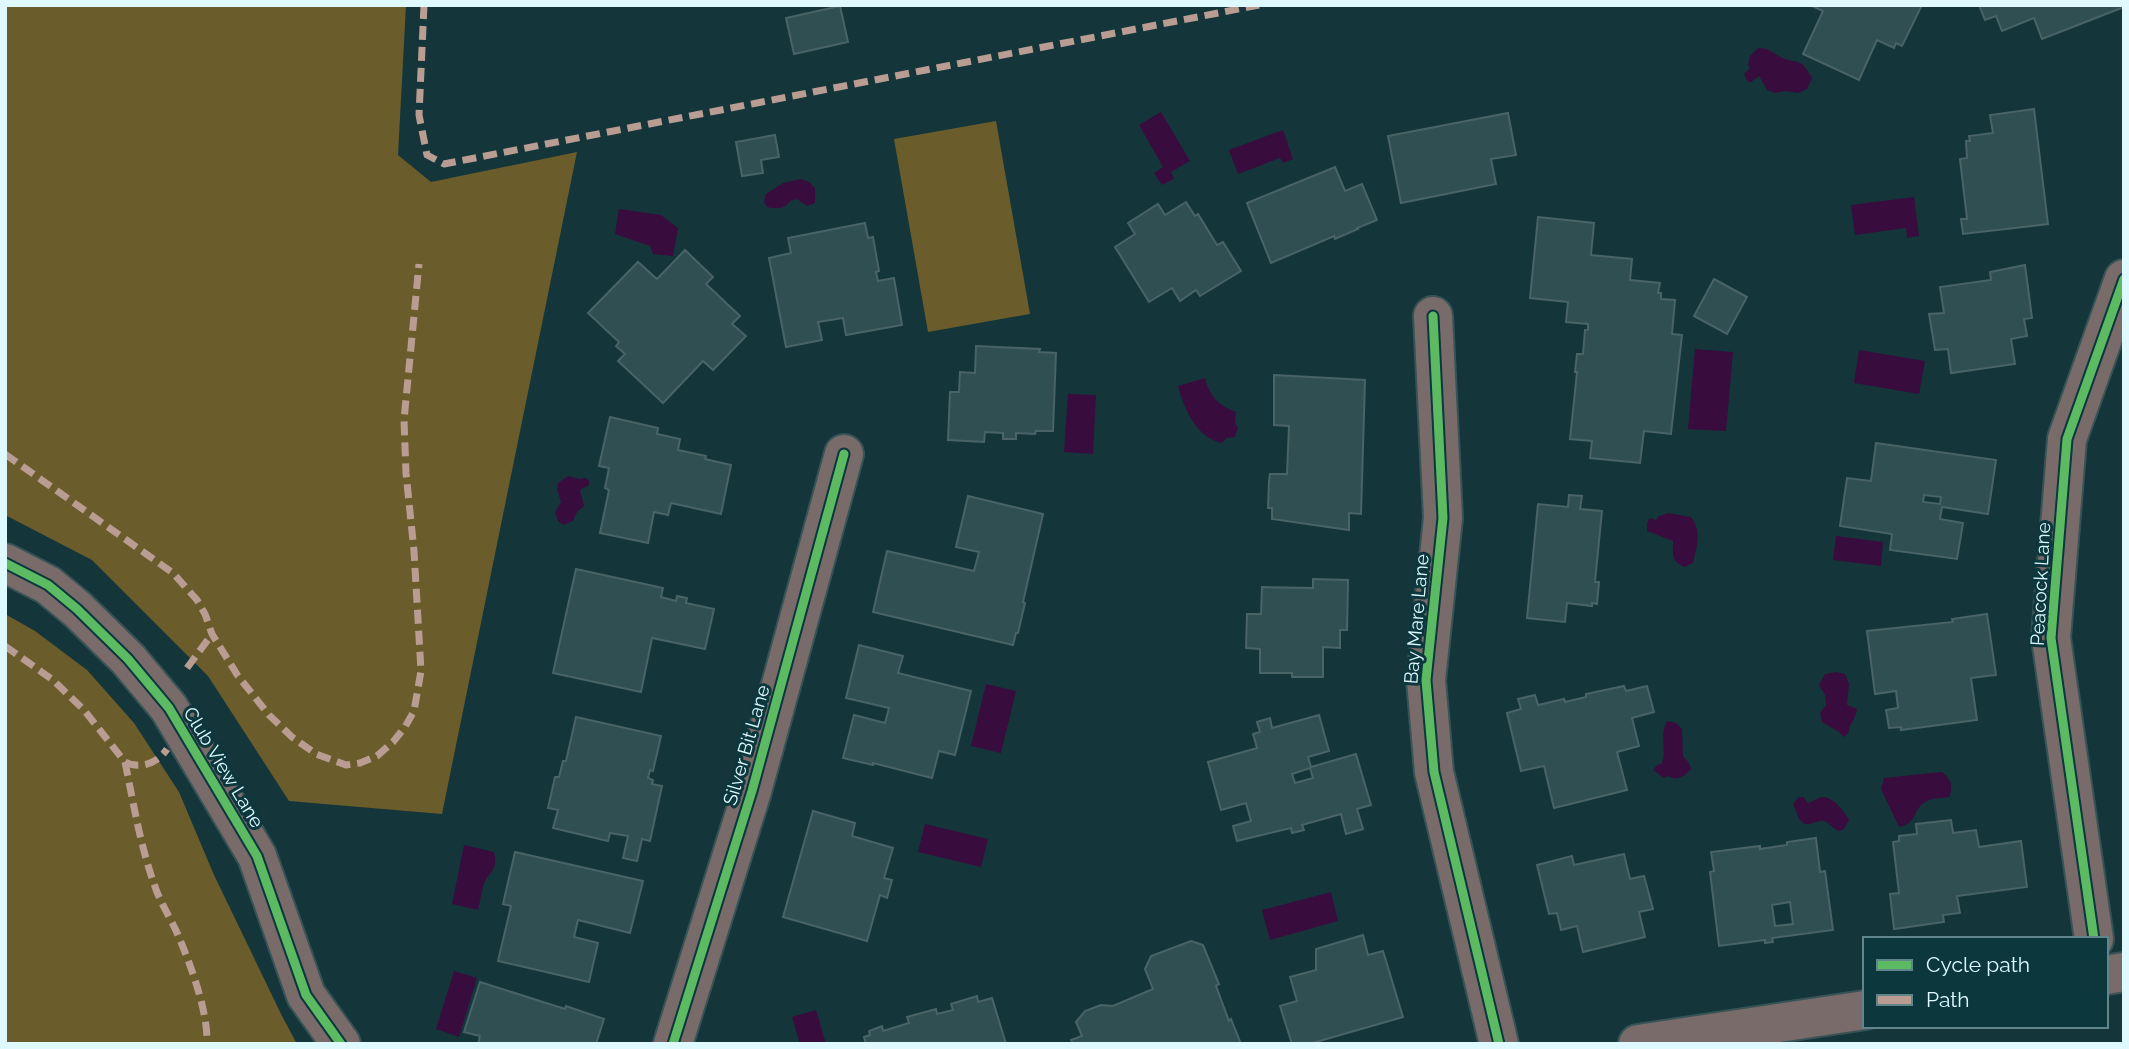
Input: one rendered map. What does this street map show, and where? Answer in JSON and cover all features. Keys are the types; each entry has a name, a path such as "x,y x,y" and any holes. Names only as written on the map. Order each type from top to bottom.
{"street":[{"name":"Peacock Lane","path":"2094,937 2051,638 2067,439 2124,279"},
{"name":"Bay Mare Lane","path":"1433,316 1443,518 1426,680 1434,772 1499,1044"},
{"name":"Silver Bit Lane","path":"673,1044 752,791 844,454"},
{"name":"Club View Lane","path":"5,563 48,585 77,609 128,659 169,708 257,856 306,995 341,1044"},
{"path":"1638,1044 1863,1010"}],"shaded area":[{"path":"5,5 406,5 398,155 431,182 577,152 442,814 289,801 208,676 92,560 5,515"},
{"path":"1758,48 1767,49 1804,66 1812,78 1807,89 1798,93 1775,93 1767,90 1759,76 1751,82 1747,81 1744,74 1750,68 1750,56"},
{"path":"1161,112 1190,161 1171,172 1174,179 1162,185 1154,173 1163,167 1139,125"},
{"path":"996,121 1030,314 928,332 894,139"},
{"path":"1283,130 1293,159 1283,163 1280,158 1238,174 1229,150"},
{"path":"801,179 815,188 815,203 807,206 797,199 780,208 767,207 764,202 766,194 783,183"},
{"path":"1914,197 1919,236 1907,238 1906,228 1855,235 1851,205"},
{"path":"619,209 661,215 678,228 673,256 653,254 650,246 615,234"},
{"path":"1695,349 1733,352 1726,431 1688,429"},
{"path":"1859,350 1925,361 1919,394 1854,383"},
{"path":"1205,378 1216,399 1236,412 1235,423 1238,428 1235,437 1226,438 1222,443 1198,429 1178,386"},
{"path":"1068,394 1096,395 1093,454 1064,452"},
{"path":"568,476 585,478 589,480 589,485 580,490 584,506 573,521 563,525 558,521 555,512 561,502 557,489 558,483"},
{"path":"1668,513 1691,517 1697,528 1698,539 1693,563 1685,567 1675,560 1673,541 1647,531 1650,518 1656,520"},
{"path":"1836,536 1883,542 1881,566 1833,560"},
{"path":"5,614 35,631 87,670 134,723 179,792 214,875 297,1044 5,1044"},
{"path":"1825,674 1845,674 1849,684 1847,705 1857,709 1848,734 1843,737 1822,722 1820,713 1826,705 1825,695 1819,685"},
{"path":"986,684 1016,691 1001,753 971,746"},
{"path":"1667,721 1676,723 1682,729 1683,756 1691,769 1678,778 1664,778 1653,770 1662,763"},
{"path":"1942,772 1950,783 1950,797 1927,801 1919,807 1910,822 1899,827 1881,789 1884,778"},
{"path":"1798,797 1803,797 1808,803 1822,797 1832,800 1849,820 1844,829 1839,831 1824,821 1804,823 1793,805"},
{"path":"925,824 988,839 981,867 918,852"},
{"path":"464,845 494,852 495,864 485,881 478,910 452,904"},
{"path":"1331,892 1338,921 1270,940 1262,910"},
{"path":"454,971 477,978 459,1037 436,1029"},
{"path":"816,1010 826,1044 800,1044 792,1017"}],"building":[{"path":"1810,5 1922,5 1902,46 1896,43 1894,48 1877,40 1859,80 1803,54 1823,11"},
{"path":"1979,5 2124,7 2042,39 2034,18 2002,31 1996,16 1985,20"},
{"path":"840,6 848,42 794,54 786,18"},
{"path":"2034,109 2048,224 1963,234 1961,219 1967,219 1960,159 1967,158 1966,141 1970,141 1969,136 1993,133 1990,115"},
{"path":"1508,113 1516,155 1491,159 1496,184 1401,203 1388,136"},
{"path":"775,135 779,157 761,160 763,173 742,176 736,142"},
{"path":"1335,167 1345,191 1362,184 1377,220 1271,263 1247,203"},
{"path":"1186,202 1195,216 1198,214 1217,245 1223,242 1241,271 1200,296 1196,290 1180,301 1172,288 1149,302 1115,247 1135,234 1128,223 1158,204 1165,215"},
{"path":"1538,217 1594,223 1591,255 1632,259 1630,280 1660,283 1658,293 1661,293 1661,299 1675,300 1672,334 1682,335 1671,434 1644,431 1640,463 1590,458 1592,441 1570,439 1577,354 1583,354 1588,324 1566,322 1568,302 1530,298"},
{"path":"865,223 868,238 873,237 879,271 876,272 878,281 894,278 902,325 846,335 843,318 818,322 822,340 786,347 769,258 791,253 788,238"},
{"path":"685,250 713,277 706,284 740,316 732,324 746,336 713,370 703,361 663,403 618,361 625,354 616,346 619,342 588,313 638,262 657,279"},
{"path":"2025,265 2032,318 2024,319 2027,336 2011,339 2015,364 1951,373 1948,349 1935,350 1929,314 1944,313 1940,287 1991,280 1990,272"},
{"path":"1714,279 1747,297 1727,334 1694,316"},
{"path":"976,346 1040,349 1039,352 1056,353 1053,431 1016,433 1016,439 1003,439 1003,433 985,432 984,442 948,440 950,392 959,392 960,372 975,373"},
{"path":"1274,375 1365,380 1361,514 1349,513 1349,530 1272,519 1272,508 1268,508 1270,474 1287,474 1289,426 1274,425"},
{"path":"610,417 658,428 657,434 680,439 678,450 731,465 721,514 671,503 668,515 654,512 648,543 600,533 609,490 605,488 609,468 599,466"},
{"path":"1876,443 1996,460 1988,514 1942,507 1940,519 1963,523 1957,559 1890,550 1892,534 1840,526 1847,478 1871,481","holes":["1924,495 1941,497 1940,504 1923,502"]},
{"path":"1569,495 1582,496 1580,509 1602,511 1595,582 1599,582 1597,604 1592,603 1592,606 1567,603 1565,622 1527,618 1538,504 1568,507"},
{"path":"968,496 1043,514 1023,602 1025,603 1013,645 873,612 887,551 974,571 979,552 956,547"},
{"path":"576,569 663,588 661,597 676,601 677,596 687,598 686,603 714,609 705,649 652,638 641,692 553,673"},
{"path":"1313,579 1348,580 1347,630 1340,630 1340,648 1323,647 1323,677 1260,673 1260,649 1246,648 1247,614 1261,614 1262,587 1313,588"},
{"path":"1987,614 1996,675 1971,678 1977,720 1901,730 1901,727 1889,728 1886,710 1898,708 1896,691 1875,694 1867,631 1953,622 1952,619"},
{"path":"859,645 903,656 898,673 971,691 955,755 939,751 932,778 843,758 854,715 885,723 889,708 846,698"},
{"path":"1624,686 1626,691 1647,686 1654,712 1632,718 1639,746 1617,752 1627,790 1554,808 1544,766 1521,771 1507,713 1521,709 1518,699 1535,695 1538,705 1564,699 1565,702 1586,697 1586,694"},
{"path":"1319,715 1329,751 1308,757 1311,767 1356,754 1371,805 1357,809 1363,829 1346,834 1341,814 1302,825 1304,830 1292,833 1291,828 1237,841 1233,826 1251,821 1246,803 1221,810 1208,762 1257,748 1253,734 1260,732 1257,722 1270,718 1272,728","holes":["1310,768 1313,778 1295,783 1292,774"]},
{"path":"576,717 661,736 653,771 650,770 648,778 653,780 652,784 662,786 650,841 642,839 637,861 623,858 628,836 610,833 608,841 553,828 558,810 548,808 555,777 559,777 563,761 566,761"},
{"path":"813,811 855,823 852,836 893,848 884,878 892,880 887,898 880,895 867,941 783,917"},
{"path":"1951,820 1953,833 1976,830 1979,847 2021,841 2027,887 1957,896 1960,913 1943,915 1944,922 1894,929 1890,894 1899,893 1893,842 1899,841 1899,836 1917,834 1916,824"},
{"path":"1816,838 1820,872 1825,871 1833,930 1772,938 1773,942 1765,943 1765,940 1719,946 1710,872 1714,871 1711,852 1760,846 1760,849 1787,845 1787,842","holes":["1790,902 1793,924 1775,926 1772,905"]},
{"path":"515,852 643,881 630,933 578,920 574,937 598,943 589,982 498,961 511,906 503,904"},
{"path":"1624,854 1630,879 1644,876 1653,909 1639,912 1645,937 1583,952 1577,926 1561,930 1557,913 1549,914 1537,865 1572,856 1574,865"},
{"path":"1363,935 1368,955 1383,951 1403,1017 1309,1044 1292,1044 1280,1006 1297,1001 1290,977 1316,970 1316,949"},
{"path":"1191,941 1203,945 1219,984 1216,986 1229,1021 1231,1019 1241,1044 1073,1044 1071,1040 1082,1036 1076,1022 1085,1011 1101,1005 1113,1006 1153,989 1145,969 1151,956"},
{"path":"480,982 604,1019 596,1044 478,1044 480,1036 464,1032"},
{"path":"977,996 978,1002 992,998 1006,1044 866,1044 864,1037 870,1035 869,1031 882,1026 883,1031 909,1023 907,1017 936,1009 937,1014 953,1010 951,1004"}],"marked path":[{"path":"424,5 419,115 427,155 444,164 1259,5"},
{"path":"5,454 173,573 197,600 212,634 238,676 269,715 292,737 316,754 346,765 377,756 393,742 414,711 421,671 404,420 419,264"},
{"path":"187,668 212,634"},
{"path":"5,646 53,680 84,710 125,762 148,764 159,758 167,749"},
{"path":"125,762 138,828 157,892 178,935 202,1003 207,1044"}],"cycle path":[{"path":"2094,937 2051,638 2067,439 2124,279"},
{"path":"1433,316 1443,518 1426,680 1434,772 1499,1044"},
{"path":"673,1044 752,791 844,454"},
{"path":"5,563 48,585 77,609 128,659 169,708 257,856 306,995 341,1044"}]}
